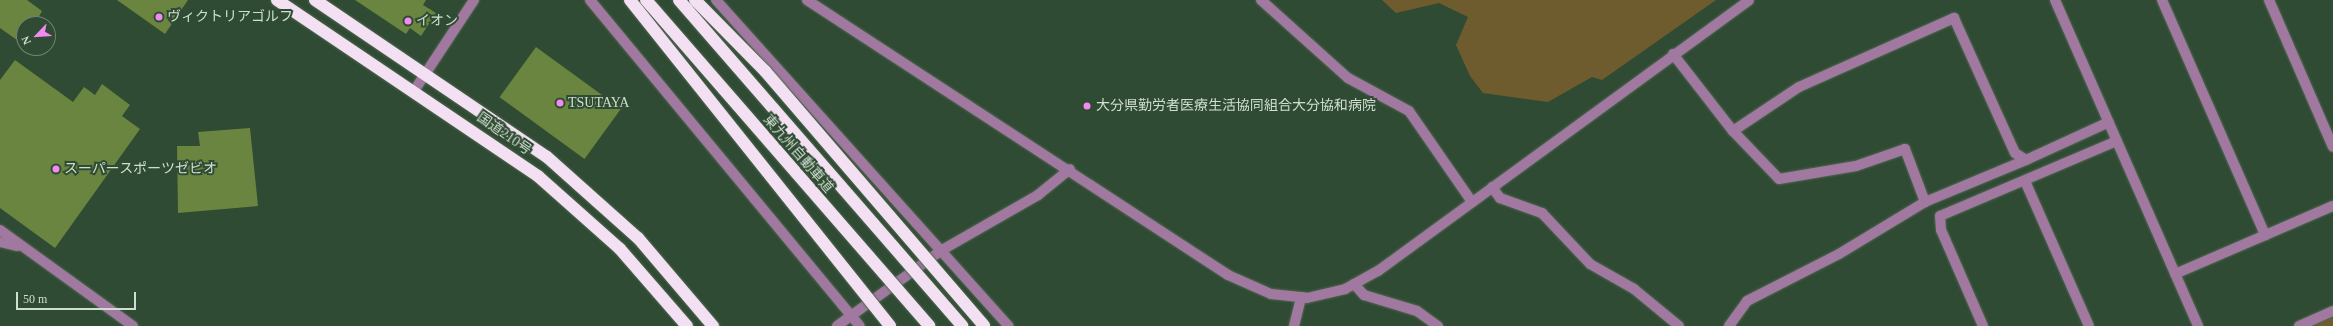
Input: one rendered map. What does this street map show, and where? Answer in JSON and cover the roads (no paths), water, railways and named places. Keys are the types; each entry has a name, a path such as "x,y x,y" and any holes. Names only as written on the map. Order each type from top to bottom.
{"highway":[{"name":"国道210号","path":"277,0 514,158 568,200 625,254 687,326"},
{"name":"国道210号","path":"315,0 519,136 611,211 666,269 713,326"},
{"path":"630,0 890,326"},
{"name":"東九州自動車道","path":"646,0 929,326"},
{"name":"東九州自動車道","path":"679,0 962,326"},
{"path":"695,0 765,71 984,326"}],"street":[{"path":"414,91 474,0"},
{"path":"590,0 860,326"},
{"path":"716,0 942,250 1008,326"},
{"path":"807,0 1070,169 1228,275 1272,294 1301,297 1321,296 1354,284 1378,271 1673,54 1749,0"},
{"path":"1261,0 1348,78 1409,111 1472,202"},
{"path":"2055,0 2198,326"},
{"path":"2162,0 2265,235"},
{"path":"2269,0 2333,146"},
{"path":"1733,131 1799,87 1954,18 2015,153 2026,160"},
{"path":"1673,54 1733,131 1779,179 1856,166 1905,149 1925,202"},
{"path":"1729,326 1746,301 1839,254 1925,202 2026,160 2109,122"},
{"path":"1983,326 1941,230 1940,216 2117,141"},
{"path":"837,326 942,250 1038,195 1070,169"},
{"path":"2025,180 2089,326"},
{"path":"1492,187 1500,198 1542,213 1590,264 1631,286 1679,326"},
{"path":"2175,274 2333,206"},
{"path":"0,230 132,326"},
{"path":"0,242 22,247"},
{"path":"1354,284 1364,295 1417,311 1438,326"},
{"path":"1294,326 1301,297"},
{"path":"2299,326 2333,311"}],"place":[{"name":"ヴィクトリアゴルフ","path":"159,17"},
{"name":"イオン","path":"408,21"},
{"name":"TSUTAYA","path":"560,103"},
{"name":"大分県勤労者医療生活協同組合大分協和病院","path":"1087,106"},
{"name":"スーパースポーツゼビオ","path":"56,169"}]}
